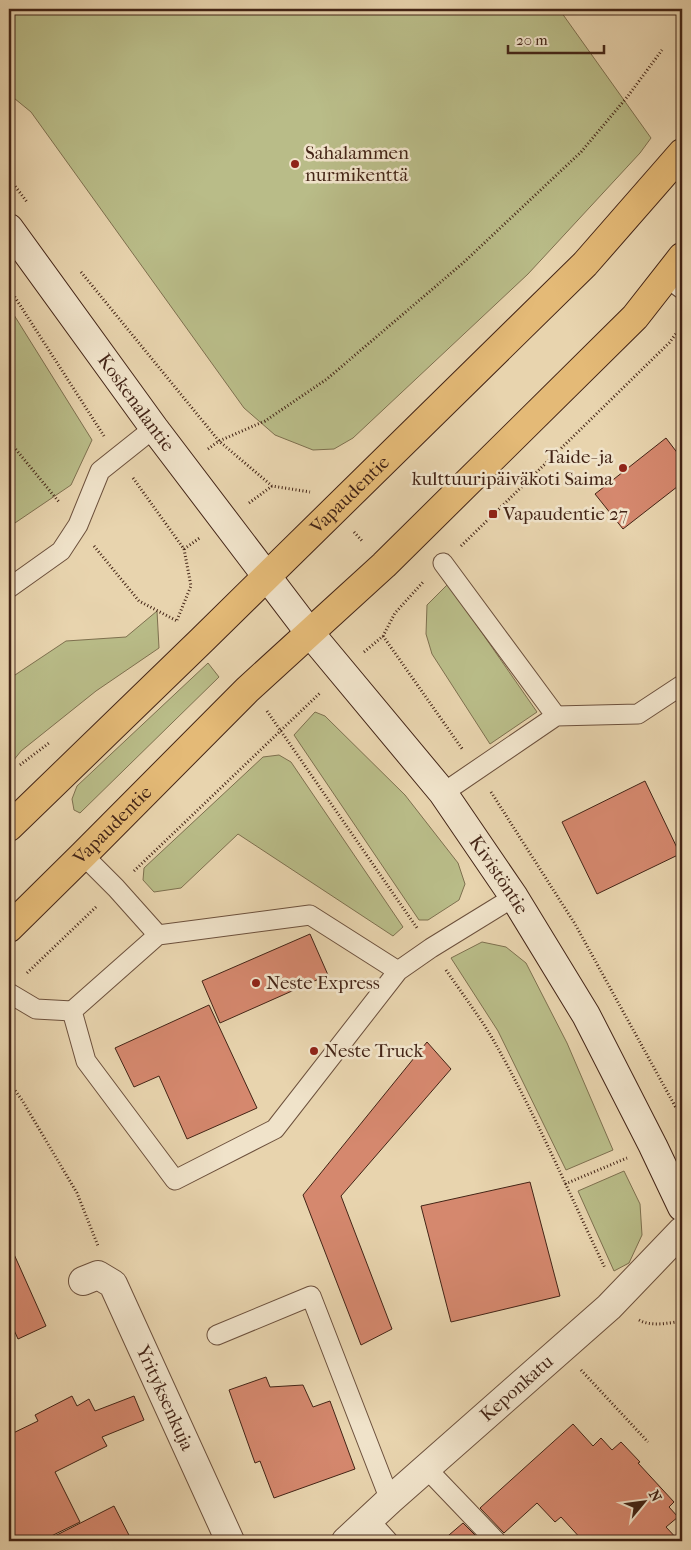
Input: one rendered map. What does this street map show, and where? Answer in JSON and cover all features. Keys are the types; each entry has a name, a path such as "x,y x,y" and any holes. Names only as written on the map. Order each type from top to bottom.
{"main road":[{"name":"Vapaudentie","path":"9,827 585,264 682,153"},
{"name":"Koskenalantie","path":"9,228 154,428 267,576"},
{"name":"Vapaudentie","path":"9,928 247,690 384,565 636,317 677,274"},
{"name":"Kivistöntie","path":"267,576 310,632 443,793 514,897 586,1015 649,1137 682,1207"},
{"name":"Keponkatu","path":"346,1541 562,1349 619,1296 682,1231"},
{"path":"83,1281 98,1276 113,1284"},
{"name":"Yrityksenkuja","path":"113,1284 230,1541"}],"lane":[{"path":"9,588 61,552 78,525 100,472 117,456 154,428"},
{"path":"443,563 556,716"},
{"path":"443,793 556,716 638,714 682,685"},
{"path":"84,855 158,935"},
{"path":"72,1011 86,1061 175,1180 275,1129 398,971 431,948 514,897"},
{"path":"9,993 36,1009 72,1011 158,935 310,915 398,971"},
{"path":"216,1335 311,1296 390,1500"},
{"path":"426,1468 496,1541"},
{"path":"369,1520 388,1541"}],"path":[{"path":"183,466 219,441 265,420 326,379 463,263 581,152 628,96 662,50"},
{"path":"9,178 31,208"},
{"path":"78,268 219,441 272,486 320,494 384,565"},
{"path":"9,288 117,456 184,549 191,586 177,621"},
{"path":"682,326 669,343 410,595 395,613 383,636 477,769 575,924 675,1106 682,1112"},
{"path":"9,441 139,601 177,621 202,640"},
{"path":"247,690 265,709 490,1035 538,1125 564,1184 628,1314 644,1324 667,1324 682,1321"},
{"path":"23,977 279,731"},
{"path":"9,1082 22,1100 78,1193 113,1284"},
{"path":"562,1349 648,1442"}],"green space":[{"name":"Sahalammen nurmikenttä","path":"559,9 651,138 640,153 528,274 353,438 334,449 313,450 275,435 244,408 31,112 9,94 9,10"},
{"path":"9,307 92,440 71,485 9,527"},
{"path":"448,584 537,712 490,744 432,654 426,634 427,605"},
{"path":"157,611 159,648 96,691 21,751 9,766 9,679 66,641 126,637"},
{"path":"208,663 219,677 80,813 74,810 72,799 77,786"},
{"path":"315,712 325,716 405,795 458,863 465,884 459,900 428,920 419,920 294,735"},
{"path":"279,755 291,762 403,927 393,936 238,834 181,888 154,892 143,880 144,868 263,757"},
{"path":"482,942 506,947 526,963 567,1043 613,1150 566,1170 498,1031 451,958"},
{"path":"624,1171 640,1204 642,1235 629,1263 614,1271 578,1191"}],"building":[{"path":"666,438 682,459 682,483 623,529 595,494"},
{"path":"645,781 680,854 597,894 562,822"},
{"path":"310,934 328,975 220,1023 202,981"},
{"path":"209,1005 257,1108 187,1139 159,1076 134,1087 115,1048"},
{"path":"427,1042 451,1069 341,1196 392,1329 361,1345 303,1195"},
{"path":"530,1182 560,1296 451,1322 421,1206"},
{"path":"9,1243 46,1326 18,1339 9,1319"},
{"path":"266,1377 270,1387 303,1385 313,1407 330,1401 355,1469 274,1498 260,1461 255,1463 229,1390"},
{"path":"72,1396 77,1406 89,1399 95,1411 134,1396 144,1420 102,1437 107,1446 55,1472 80,1522 41,1541 9,1541 9,1435 38,1421 35,1415"},
{"path":"573,1424 593,1446 601,1438 612,1450 621,1442 640,1462 638,1463 674,1502 669,1507 678,1517 666,1527 679,1541 583,1541 561,1517 555,1522 537,1503 504,1533 480,1508"},
{"path":"114,1506 132,1541 45,1541"},
{"path":"463,1523 481,1541 442,1541"}],"place":[{"name":"Sahalammen nurmikenttä","path":"295,164"},
{"name":"Taide- ja kulttuuripäiväkoti Saima","path":"623,468"},
{"name":"Vapaudentie 27","path":"493,514"},
{"name":"Neste Express","path":"256,983"},
{"name":"Neste Truck","path":"314,1051"}]}
